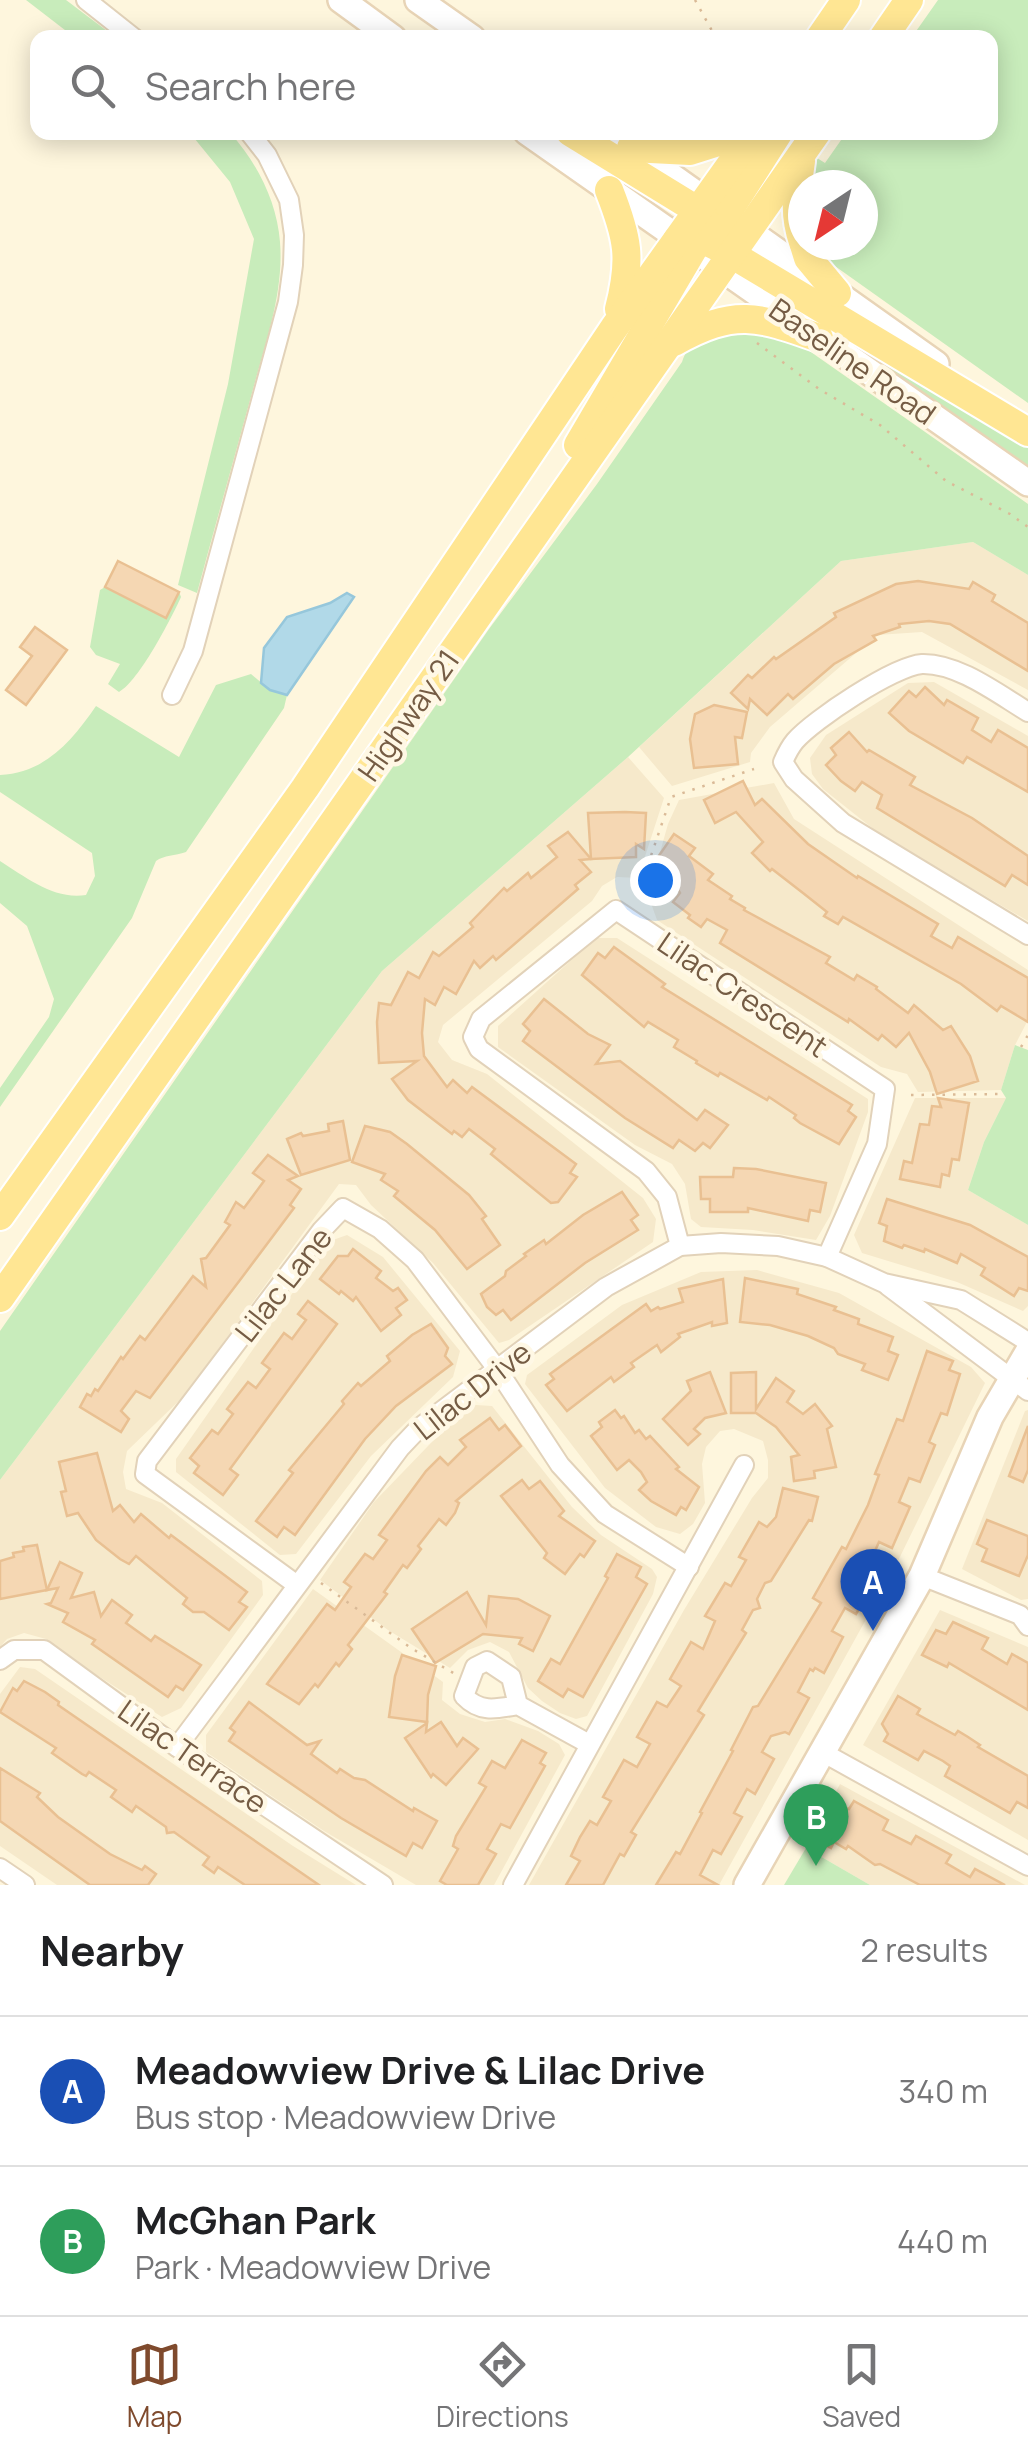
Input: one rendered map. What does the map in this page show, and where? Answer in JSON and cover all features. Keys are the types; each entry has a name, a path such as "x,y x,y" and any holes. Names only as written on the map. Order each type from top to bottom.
{"main road":[{"path":"825,30 846,0"},
{"path":"845,30 864,0"},
{"path":"888,30 909,0"},
{"path":"581,140 712,233 1028,430"},
{"path":"620,140 690,152 727,140"},
{"name":"Highway 21","path":"0,1298 668,345 749,140"},
{"path":"545,520 550,492 774,140"},
{"path":"803,170 809,144"},
{"name":"Highway 21","path":"0,1216 305,788 614,328 809,144"},
{"path":"608,190 629,249 628,275 614,328"},
{"path":"810,260 837,293"},
{"path":"668,345 701,326 748,317 819,338"}],"street":[{"path":"86,0 124,30"},
{"path":"341,0 381,30"},
{"path":"418,0 461,30"},
{"path":"172,695 193,651 288,302 294,234 289,200 267,154 256,140"},
{"path":"538,140 608,190 712,233"},
{"path":"620,140 712,233"},
{"name":"Baseline Road","path":"712,233 837,293 1028,430"},
{"name":"Baseline Road","path":"712,233 819,338 1028,483"},
{"path":"1028,712 967,674 922,664 891,674 845,702 795,740 782,762 794,779 843,823 1028,935"},
{"name":"Lilac Crescent","path":"680,1246 667,1197 657,1182 479,1049 473,1038 482,1020 616,910 885,1089 876,1144 827,1257"},
{"name":"Lilac Lane","path":"297,1584 145,1474 148,1461 322,1230 343,1208 380,1229 416,1260 497,1370 560,1465 605,1514 689,1567"},
{"name":"Lilac Drive","path":"177,1747 400,1448 419,1428 606,1287 680,1246 778,1246 827,1257 884,1283 960,1300 1028,1342"},
{"name":"Lilac Drive","path":"884,1283 1019,1385"},
{"path":"747,1885 922,1576 990,1417 1019,1385 1028,1352"},
{"path":"514,1885 744,1465"},
{"path":"922,1576 1025,1618"},
{"name":"Lilac Terrace","path":"0,1660 14,1650 44,1650 177,1747 382,1885"},
{"path":"518,1704 588,1744"},
{"path":"822,1752 1028,1866"},
{"path":"0,1868 25,1885"}],"path":[{"path":"694,0 711,30"},
{"path":"750,338 804,378 880,425 946,481 1028,527"},
{"path":"641,885 671,798 754,769"},
{"path":"1021,1046 1028,1034"},
{"path":"911,1096 1004,1094"},
{"path":"317,1580 411,1648 456,1675"}],"shaded area":[{"path":"973,542 1028,575 1028,690 922,632 877,635 770,727 751,753 750,762 672,786 639,747 841,561"},
{"path":"934,682 1028,736 1028,921 881,835 823,789 812,774 810,758 826,735 908,683"},
{"path":"628,757 664,798 638,878 617,877 602,886 592,901 443,1025 438,1042 452,1060 487,1074 643,1198 656,1219 653,1242 499,1343 433,1263 371,1205 356,1185 339,1184 185,1395 127,1451 123,1472 126,1489 162,1503 262,1581 263,1595 181,1708 162,1717 46,1639 24,1633 7,1639 0,1647 0,1480 382,971"},
{"path":"774,783 794,819 1028,970 1028,1020 1015,1045 1001,1090 918,1092 907,1074 881,1067 657,920 648,895 668,824 679,800"},
{"path":"596,938 617,938 868,1099 868,1112 830,1216 816,1240 701,1227 691,1219 685,1184 672,1164 635,1145 498,1047 498,1026"},
{"path":"915,1098 1006,1098 984,1142 968,1190 1028,1225 1028,1306 1023,1311 957,1282 862,1253 854,1235"},
{"path":"347,1235 383,1257 460,1351 453,1377 371,1456 296,1554 280,1555 176,1472 176,1459 322,1251 333,1240"},
{"path":"757,1270 839,1293 971,1367 985,1383 895,1567 719,1885 529,1885 684,1610 768,1478 768,1460 763,1441 734,1429 720,1431 706,1447 702,1464 705,1503 693,1524 680,1534 656,1527 605,1488 525,1384 527,1375 622,1305 701,1272"},
{"path":"476,1405 492,1406 572,1507 601,1535 652,1569 657,1577 653,1594 587,1716 576,1719 542,1701 528,1688 509,1652 490,1642 468,1650 450,1668 388,1630 320,1580 374,1502 456,1417"},
{"path":"1028,1410 1028,1599 1021,1600 962,1569"},
{"path":"313,1589 443,1682 442,1700 460,1714 485,1722 505,1719 559,1744 565,1755 494,1885 416,1885 324,1831 206,1752 206,1735"},
{"path":"940,1610 1028,1647 1028,1840 863,1745"},
{"path":"20,1667 35,1669 356,1885 57,1885 0,1846 0,1694"},
{"path":"840,1784 1025,1885 870,1885 806,1848"}],"green space":[{"path":"26,0 66,0 106,30 65,30"},
{"path":"938,0 1028,0 1028,403 832,264 828,260 878,260 878,170 812,170 817,158 825,163 841,140 998,140 998,30 917,30"},
{"path":"196,140 236,140 249,157 275,212 280,261 268,337 197,593 178,585 228,384 254,239 230,182"},
{"path":"726,326 788,336 1028,504 1028,575 973,542 841,561 628,757 382,971 0,1480 0,1331 689,349"},
{"path":"852,339 1028,446 1028,469 850,345"},
{"path":"105,587 165,618 179,592 181,597 145,663 119,692 108,684 120,664 96,655 90,647 100,590"},
{"path":"251,674 270,690 287,695 284,708 186,852 156,861 132,918 0,1107 0,1088 49,1017 54,999 27,926 0,903 0,861 41,886 74,896 86,895 95,876 92,853 0,792 0,775 44,762 77,731 96,706 179,757 216,685"},
{"path":"1015,1045 1028,1050 1028,1225 968,1190 984,1142 1006,1098 1001,1090"},
{"path":"806,1848 870,1885 784,1885"}],"water":[{"path":"347,593 354,597 287,695 261,683 264,648 287,617"}],"building":[{"path":"118,561 179,592 166,618 105,587"},
{"path":"918,581 969,589 973,582 995,595 992,601 1028,623 1028,671 950,624 929,621 899,624 900,627 873,636 876,640 834,664 793,699 788,694 767,715 750,699 748,709 731,693 748,675 752,678 774,657 836,617 834,613 896,584"},
{"path":"35,627 67,650 26,705 6,690 32,656 20,647"},
{"path":"925,687 944,705 947,700 978,718 972,730 991,742 998,730 1028,748 1028,792 967,757 963,763 909,731 889,713 909,691 916,697"},
{"path":"714,705 747,712 742,738 735,737 738,764 694,768 690,739 695,714"},
{"path":"849,732 867,752 915,777 910,785 972,818 1028,856 1028,885 1012,875 1005,886 877,808 882,795 862,782 855,791 841,781 826,765 836,755 831,748"},
{"path":"743,781 755,805 762,799 808,844 857,878 938,924 931,936 952,948 958,937 1028,978 1028,1022 1001,1006 997,1011 961,984 843,917 838,924 824,916 827,912 770,871 752,853 763,842 736,812 715,823 704,800"},
{"path":"588,813 646,813 644,849 636,844 636,857 591,859"},
{"path":"568,832 591,859 580,860 591,872 575,885 578,889 496,960 493,956 480,968 474,961 456,994 444,987 435,1005 425,999 422,1033 424,1056 447,1087 453,1080 467,1093 472,1087 576,1164 570,1173 577,1177 558,1202 551,1203 491,1154 495,1149 469,1129 462,1137 454,1131 452,1134 408,1100 392,1079 417,1061 379,1063 377,1022 379,1003 391,1005 408,972 419,978 433,952 439,956 473,927 470,923 504,888 507,891 528,873 531,878 557,857 548,846"},
{"path":"674,834 695,848 689,856 713,874 708,880 732,896 730,899 744,910 830,957 826,963 854,980 857,975 877,987 908,1013 914,1005 943,1030 951,1026 970,1056 978,1081 937,1094 909,1033 896,1047 882,1035 878,1040 720,943 727,930 707,919 701,927 688,918 690,915 673,902 680,893 678,884 660,873 666,863 658,857"},
{"path":"614,947 665,984 662,987 852,1105 848,1111 856,1117 839,1144 800,1123 794,1118 796,1115 769,1097 767,1100 696,1063 674,1047 678,1040 648,1022 644,1027 582,975 598,953 605,958"},
{"path":"544,999 588,1034 610,1045 596,1064 620,1061 697,1120 705,1110 728,1125 710,1148 703,1143 695,1151 679,1140 673,1148 625,1118 523,1041 530,1031 523,1024"},
{"path":"938,1098 969,1103 959,1160 952,1159 949,1176 942,1174 940,1187 900,1179 904,1161 912,1163 920,1124 929,1125 932,1106 941,1107"},
{"path":"343,1121 350,1160 301,1175 287,1139 301,1133 303,1136 329,1131 328,1124"},
{"path":"365,1126 390,1132 469,1195 486,1216 482,1219 500,1245 467,1269 435,1230 394,1196 398,1191 381,1180 385,1174 352,1162"},
{"path":"268,1155 298,1176 288,1180 301,1189 290,1205 294,1208 150,1398 136,1391 121,1411 129,1419 121,1432 80,1407 87,1394 98,1391 140,1336 145,1340 193,1276 206,1287 201,1259 206,1258 230,1225 225,1222 236,1202 244,1208 264,1181 253,1173"},
{"path":"734,1168 826,1183 820,1212 810,1210 808,1221 748,1208 748,1212 710,1212 710,1199 701,1199 700,1177 733,1177"},
{"path":"622,1192 638,1215 631,1220 638,1230 585,1263 511,1320 503,1310 496,1315 487,1307 481,1294 505,1276 524,1254 544,1240 546,1244 583,1215"},
{"path":"887,1199 970,1225 1028,1257 1028,1291 1019,1288 1014,1296 981,1275 985,1268 961,1254 957,1263 925,1249 924,1252 904,1245 902,1248 884,1241 887,1226 879,1223"},
{"path":"353,1249 381,1271 376,1278 393,1291 398,1288 407,1300 396,1308 401,1315 381,1331 356,1297 353,1301 341,1291 339,1294 320,1279 338,1256 348,1256"},
{"path":"745,1278 798,1289 797,1294 836,1307 834,1310 859,1319 858,1324 893,1337 888,1351 898,1355 888,1380 862,1370 865,1364 808,1336 770,1325 740,1322"},
{"path":"723,1279 727,1323 712,1326 712,1322 678,1334 680,1337 661,1352 657,1345 631,1363 634,1367 614,1382 611,1377 567,1411 546,1385 554,1379 550,1374 646,1304 651,1311 683,1302 679,1289"},
{"path":"308,1301 337,1324 230,1469 238,1475 223,1495 194,1473 199,1466 190,1458 212,1430 218,1434 233,1414 227,1409 248,1382 256,1388 270,1369 262,1363 284,1333 292,1339 306,1320 298,1314"},
{"path":"431,1324 448,1348 445,1356 452,1364 396,1406 365,1439 295,1535 284,1527 277,1537 256,1521 293,1473 289,1470 344,1404 342,1401 358,1383 361,1386 390,1361 387,1356"},
{"path":"927,1351 953,1361 949,1370 960,1374 947,1415 941,1413 929,1442 935,1445 920,1482 909,1478 899,1502 910,1507 892,1548 879,1542 866,1571 877,1577 876,1581 856,1614 845,1608 832,1631 843,1637 824,1673 810,1669 798,1692 809,1698 789,1734 771,1736 762,1752 774,1759 755,1794 747,1789 734,1813 742,1817 721,1854 713,1850 700,1875 718,1885 656,1885 676,1852 680,1854 753,1707 758,1706 821,1603 813,1598 842,1547 846,1549 868,1505 879,1475 875,1474 897,1419 903,1421"},
{"path":"710,1372 726,1413 705,1418 694,1429 700,1434 688,1445 663,1419 691,1391 687,1381"},
{"path":"756,1372 756,1409 776,1378 794,1391 787,1402 803,1414 815,1404 832,1426 827,1429 836,1467 814,1471 815,1478 794,1481 791,1457 799,1455 776,1427 756,1413 731,1413 731,1373"},
{"path":"615,1410 635,1433 639,1430 646,1439 650,1436 679,1467 676,1469 699,1487 686,1510 681,1507 676,1515 651,1501 639,1490 647,1482 641,1472 629,1460 617,1470 591,1436 602,1427 599,1422"},
{"path":"490,1418 499,1430 505,1425 521,1446 456,1501 459,1503 455,1513 446,1525 439,1519 407,1568 403,1565 384,1592 387,1594 348,1645 352,1649 339,1666 336,1663 299,1704 267,1684 327,1604 335,1610 351,1587 344,1582 365,1554 373,1559 387,1540 379,1535 426,1471 440,1457 448,1465 466,1447 460,1440"},
{"path":"1028,1426 1028,1470 1023,1482 1009,1476"},
{"path":"97,1453 113,1511 120,1505 134,1522 141,1514 247,1592 239,1602 247,1607 229,1630 204,1612 193,1612 183,1604 187,1598 136,1556 129,1564 120,1559 96,1540 78,1513 67,1516 59,1462"},
{"path":"522,1480 529,1489 540,1481 564,1511 559,1516 595,1541 565,1574 544,1558 547,1553 501,1496"},
{"path":"783,1488 818,1497 812,1521 809,1520 771,1581 765,1583 757,1599 760,1608 753,1610 742,1630 746,1633 698,1711 704,1715 631,1832 636,1835 624,1856 620,1854 603,1885 566,1885 580,1861 571,1856 580,1837 590,1821 597,1825 611,1801 603,1797 624,1760 637,1767 650,1744 637,1737 657,1702 667,1707 681,1686 670,1679 691,1642 703,1649 715,1621 705,1616 725,1583 731,1586 746,1560 739,1557 759,1522 767,1527 776,1517"},
{"path":"987,1520 1028,1536 1028,1555 1019,1576 982,1561 987,1549 977,1544"},
{"path":"37,1545 47,1590 0,1599 0,1561 24,1551 23,1547"},
{"path":"617,1554 641,1567 636,1577 647,1584 583,1697 568,1689 563,1697 538,1681 551,1659 560,1664 608,1578 605,1576"},
{"path":"60,1562 82,1573 71,1598 94,1592 101,1616 112,1600 132,1615 126,1623 151,1641 155,1636 201,1665 183,1690 176,1686 168,1697 92,1644 95,1640 63,1622 68,1613 47,1604 58,1588 47,1590"},
{"path":"467,1592 486,1625 489,1596 518,1599 550,1616 533,1651 519,1644 522,1638 483,1634 435,1663 412,1629"},
{"path":"953,1622 988,1638 982,1649 1007,1664 1012,1654 1028,1663 1028,1710 949,1663 947,1667 922,1655 936,1630 946,1634"},
{"path":"402,1655 436,1666 428,1695 427,1722 389,1717"},
{"path":"24,1681 319,1885 245,1885 218,1867 214,1873 203,1865 209,1857 174,1832 167,1833 166,1827 136,1806 132,1812 111,1797 116,1790 89,1772 86,1776 82,1774 52,1753 56,1748 0,1712 13,1688 17,1691"},
{"path":"898,1696 920,1709 917,1714 955,1735 958,1731 1028,1776 1028,1808 1017,1802 1010,1813 945,1776 950,1766 943,1761 924,1751 918,1760 884,1741 888,1734 882,1724"},
{"path":"249,1702 307,1745 320,1741 311,1754 337,1773 340,1769 365,1780 413,1811 414,1808 437,1821 422,1848 413,1843 406,1856 341,1818 229,1741 235,1732 230,1728"},
{"path":"441,1722 457,1746 463,1738 478,1749 446,1785 433,1774 431,1777 405,1738 427,1723 426,1732"},
{"path":"522,1740 546,1753 540,1763 545,1766 510,1828 501,1824 487,1849 496,1854 478,1885 447,1885 440,1881 458,1849 453,1846 456,1836 486,1787 479,1783 492,1761 505,1768"},
{"path":"0,1768 40,1793 37,1797 58,1817 110,1854 156,1874 148,1885 90,1885 0,1821"},
{"path":"854,1801 888,1820 883,1830 911,1844 916,1836 951,1855 946,1863 970,1877 975,1869 1005,1885 920,1885 875,1865 848,1846 846,1849 834,1842 831,1848 818,1841 835,1806 849,1809"}],"place":[{"name":"Meadowview Drive & Lilac Drive","path":"873,1631"},
{"name":"McGhan Park","path":"816,1866"}]}
